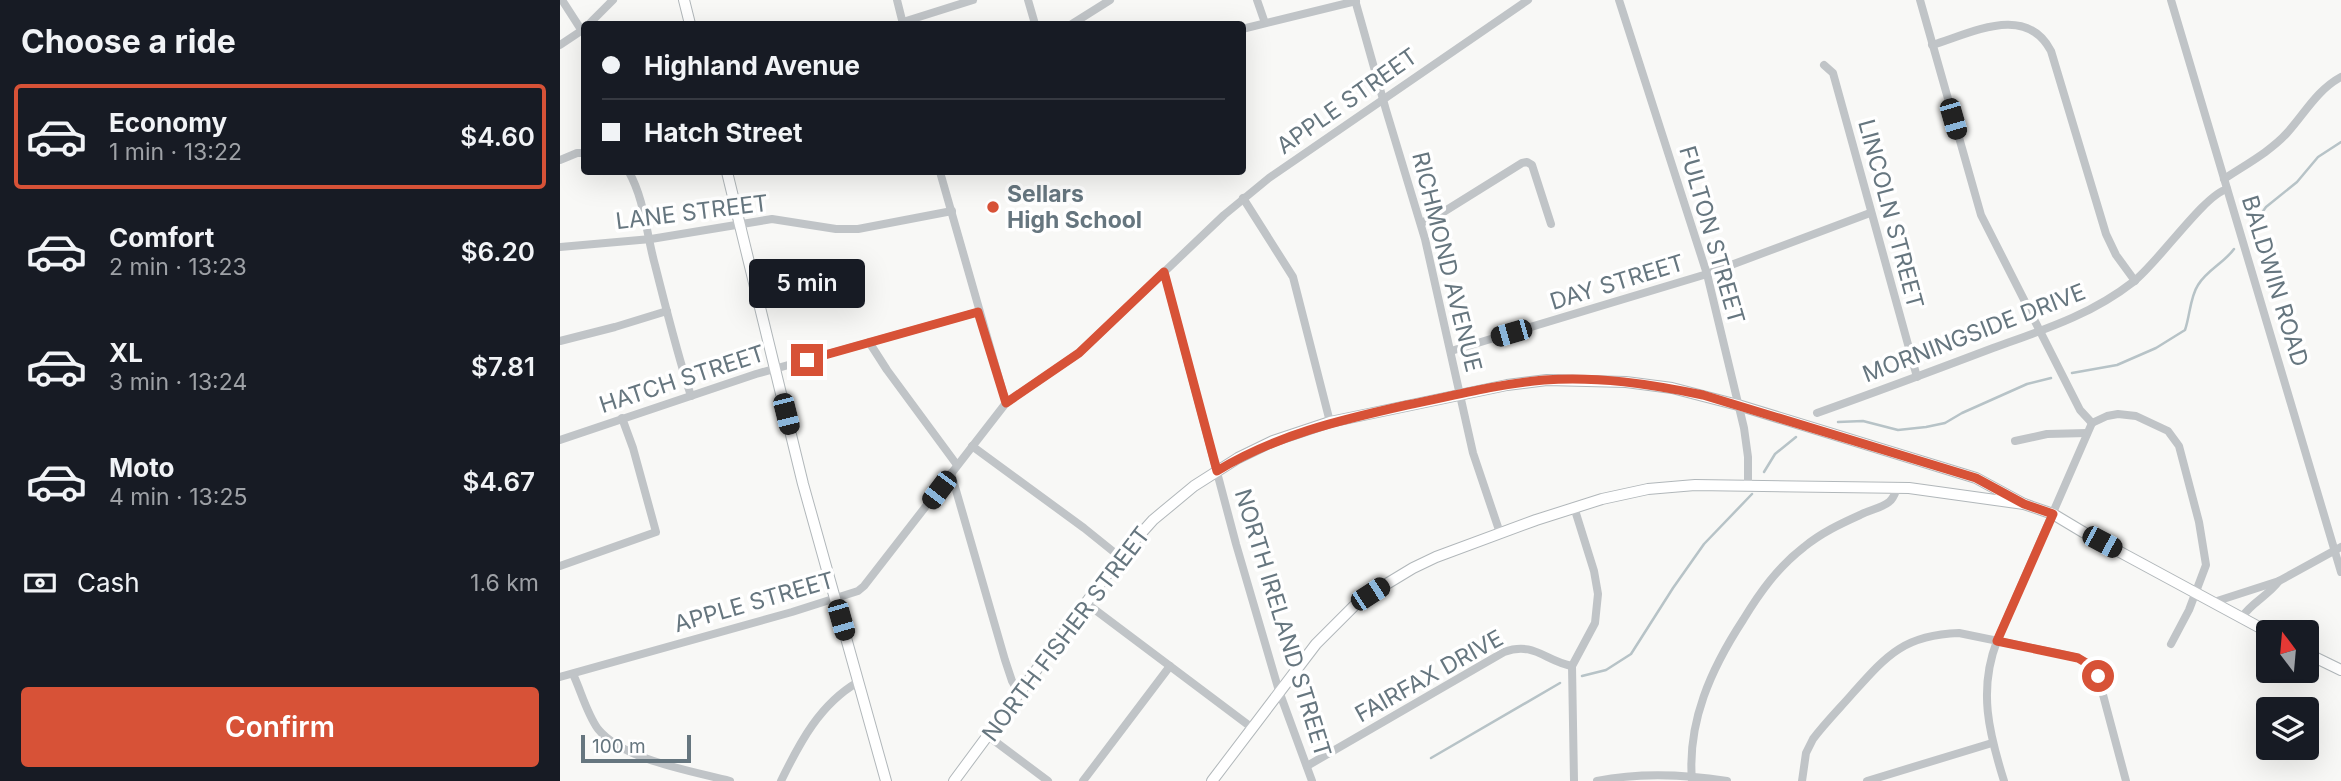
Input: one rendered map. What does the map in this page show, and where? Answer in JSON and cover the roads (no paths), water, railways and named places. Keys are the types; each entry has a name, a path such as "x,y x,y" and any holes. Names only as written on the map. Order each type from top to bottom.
{"main road":[{"path":"684,0 689,21"},
{"path":"728,175 803,484 886,781"},
{"name":"NORTH FISHER STREET","path":"954,781 1120,557 1153,520 1173,502 1217,471 1273,441 1330,422 1461,394 1539,381 1597,380 1672,388 1738,405 1976,478 2024,504"},
{"path":"1212,781 1316,644 1355,605 1370,594 1413,568 1500,533 1574,507 1648,489 1695,485 1896,488 1950,492 2024,504 2053,514 2256,625"},
{"path":"2319,659 2341,670"}],"street":[{"path":"562,0 581,23"},
{"path":"592,21 613,0"},
{"path":"898,0 903,21"},
{"path":"909,21 973,0"},
{"path":"1028,0 1034,21"},
{"path":"1077,21 1110,0"},
{"path":"1257,0 1265,23"},
{"path":"1246,28 1355,0"},
{"name":"RICHMOND AVENUE","path":"1355,0 1421,223 1472,453 1500,533"},
{"name":"APPLE STREET","path":"560,677 851,595 864,586 1006,403 1079,353 1244,198 1527,0"},
{"name":"FULTON STREET","path":"1619,0 1707,274 1747,442 1748,485"},
{"path":"1920,0 1981,215 2080,411 2092,423"},
{"name":"BALDWIN ROAD","path":"2171,0 2338,548 2341,572"},
{"path":"1933,45 2010,24 2027,27 2042,37 2051,51 2106,234 2116,255 2135,281"},
{"path":"560,45 581,31"},
{"name":"LINCOLN STREET","path":"1824,65 1833,73 1917,377"},
{"path":"2224,179 2286,135 2313,99 2341,77"},
{"path":"560,160 581,153"},
{"path":"1421,223 1525,162 1532,165 1551,224"},
{"path":"630,175 639,195 651,239 654,263 691,396"},
{"path":"941,175 1006,403"},
{"name":"MORNINGSIDE DRIVE","path":"1817,413 2040,332 2087,312 2135,281 2215,194 2227,188"},
{"path":"1244,198 1293,277 1330,422"},
{"name":"LANE STREET","path":"560,247 651,239 780,220 836,229 858,229 952,211"},
{"name":"DAY STREET","path":"1451,351 1707,274 1870,213"},
{"name":"NORTH IRELAND STREET","path":"1164,272 1279,691 1312,781"},
{"path":"560,341 667,311"},
{"name":"HATCH STREET","path":"560,440 775,369 978,312"},
{"path":"869,342 957,465"},
{"path":"2004,781 1992,743 1986,694 1989,664 2087,433 2092,423 2107,416 2129,415 2168,431 2176,439 2199,522 2206,565 2197,593 2171,644"},
{"path":"560,566 656,532 634,447 622,418"},
{"path":"2015,441 2047,434 2087,433"},
{"path":"972,446 1120,557"},
{"path":"951,473 1005,660 1019,694"},
{"path":"1691,778 1693,732 1703,697 1719,661 1760,593 1805,546 1829,530 1887,504 1895,496 1896,488"},
{"path":"1574,507 1594,571 1598,594 1595,623 1572,666 1574,781"},
{"path":"2214,602 2279,581 2338,548"},
{"path":"2242,617 2256,600 2271,592 2279,581"},
{"path":"1086,603 1251,727"},
{"path":"1802,781 1803,767 1813,738 1876,668 1893,652 1917,639 1943,634 1959,634 2078,658 2094,671 2100,681 2126,781"},
{"name":"FAIRFAX DRIVE","path":"1307,766 1510,649 1534,650 1557,663 1572,666"},
{"path":"1083,781 1170,666"},
{"path":"573,674 598,729 614,743 634,754 730,781"},
{"path":"781,781 818,715 839,694 858,682"},
{"path":"988,736 1048,781"},
{"path":"1867,781 1992,743"},
{"path":"1597,781 1646,774 1727,781"}],"waterway":[{"path":"2251,228 2266,207 2297,182 2318,157 2341,142"},
{"path":"2072,373 2117,365 2156,348 2185,330 2198,285 2234,249"},
{"path":"1838,422 1863,421 1898,430 1926,427 1945,423 2027,384 2051,378"},
{"path":"1764,472 1775,454 1796,437"},
{"path":"1582,676 1606,670 1631,654 1704,544 1752,494"},
{"path":"1431,758 1560,683"}],"place":[{"name":"Sellars High School","path":"993,207"}]}
